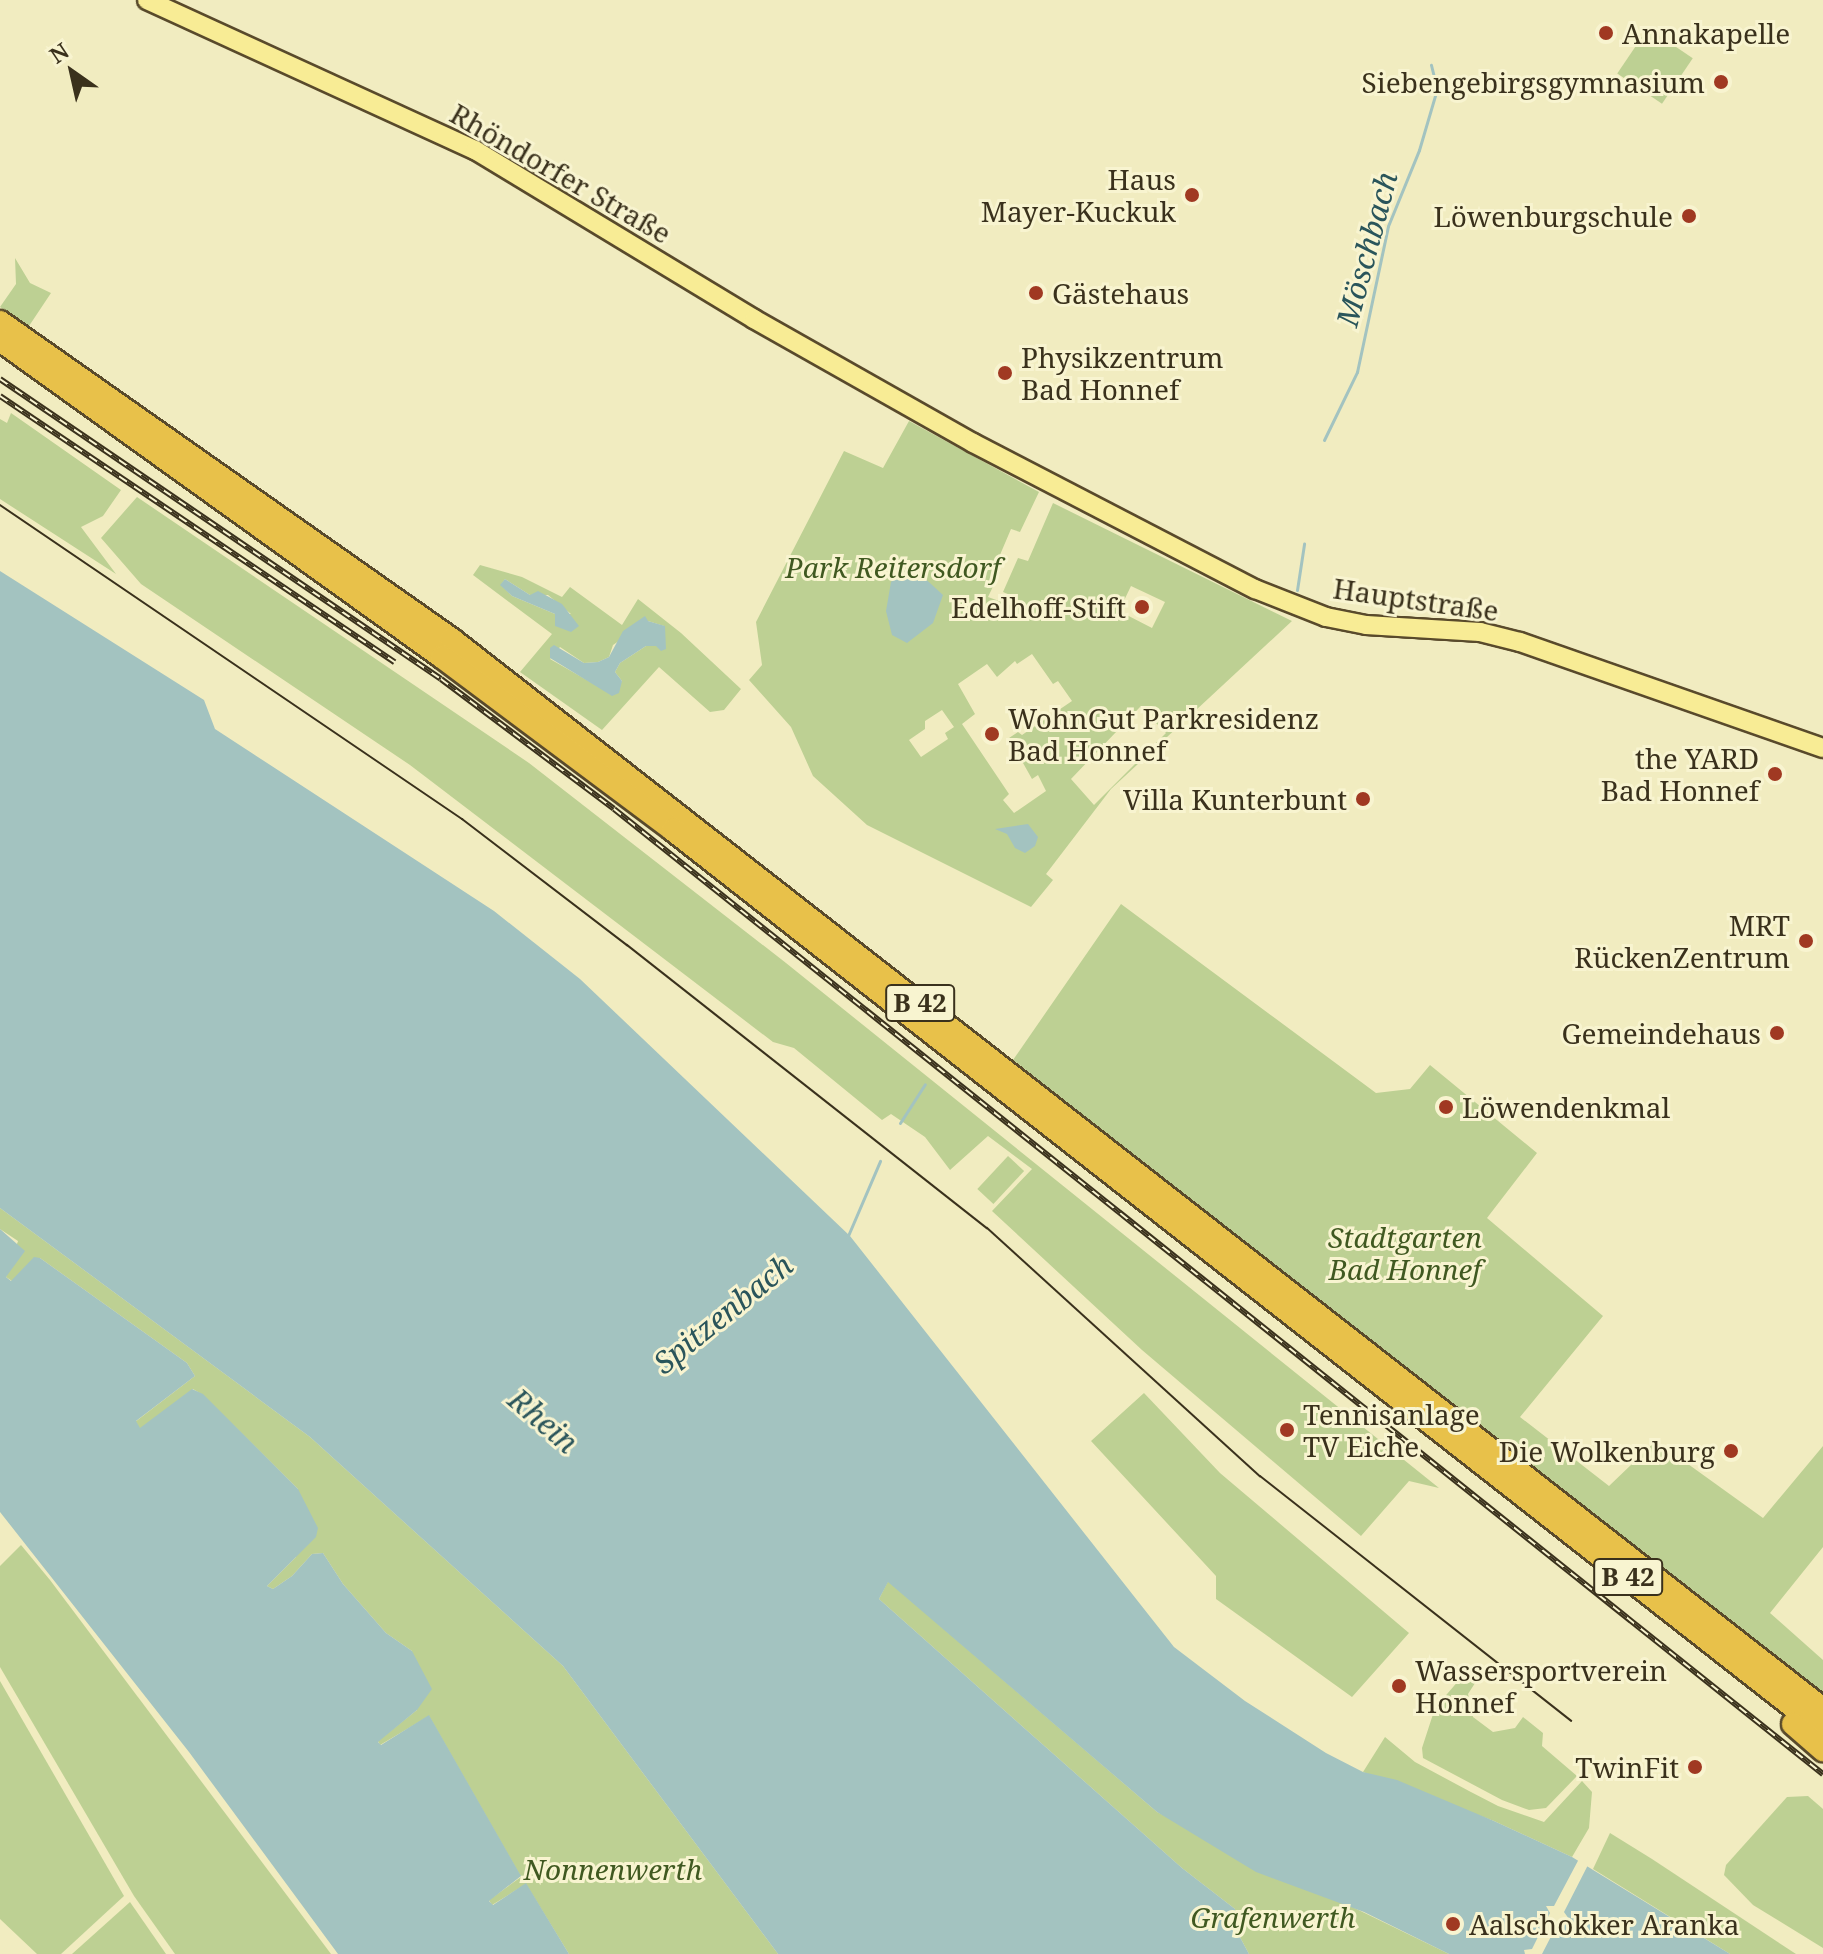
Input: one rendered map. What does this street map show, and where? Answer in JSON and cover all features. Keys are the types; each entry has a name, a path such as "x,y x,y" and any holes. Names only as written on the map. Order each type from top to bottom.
{"highway":[{"name":"B 42","path":"0,322 451,639 1823,1709"},
{"name":"B 42","path":"0,340 442,657 673,830 1823,1730"},
{"path":"1697,1631 1712,1652 1823,1750"}],"main road":[{"name":"Rhöndorfer Straße","path":"147,0 475,150 754,319 892,397"},
{"name":"Hauptstraße","path":"892,397 1037,478 1255,589 1311,612 1366,625 1480,632 1520,642 1823,748"}],"green space":[{"path":"1648,28 1693,58 1662,104 1617,74"},
{"path":"15,258 30,283 51,293 29,326 0,307 16,284"},
{"path":"11,413 121,490 103,516 81,527 116,574 0,499 0,419 7,423"},
{"name":"Park Reitersdorf","path":"909,421 1039,492 1020,532 1011,529 994,569 1000,572 988,597 1013,606 1017,598 1003,592 1018,558 1028,561 1053,503 1292,621 1111,789 1046,874 1053,880 1031,907 867,825 813,776 791,727 749,680 762,665 756,622 844,451 883,468","holes":["1131,586 1165,602 1152,628 1119,611","1032,654 1053,684 1058,681 1072,701 1022,735 1018,732 1009,738 1032,779 1038,775 1046,791 1014,813 1003,800 1009,794 962,724 975,714 958,684 987,664 997,677 1015,661 1017,664","1140,707 1166,733 1094,805 1071,779","942,710 954,727 945,733 948,739 921,757 909,740 925,729 925,721"]},
{"path":"137,497 529,763 786,963 1439,1488 1409,1481 1361,1536 1142,1350 992,1211 1032,1169 988,1136 950,1170 925,1137 891,1114 882,1120 794,1048 773,1042 410,765 141,584 101,538"},
{"path":"480,565 522,577 562,597 570,587 622,625 638,599 681,633 741,689 724,710 710,712 659,667 602,730 520,672 552,634 473,575","holes":["505,579 530,595 548,595 571,614 555,614 512,596 501,585","648,621 664,626 656,646 646,646 620,663 615,672 622,681 613,695 550,659 560,647 584,663 598,662 609,657 613,645"]},
{"name":"Stadtgarten Bad Honnef","path":"1121,904 1376,1093 1410,1089 1430,1065 1537,1153 1487,1218 1603,1316 1520,1417 1609,1486 1656,1441 1763,1518 1823,1446 1823,1547 1770,1613 1823,1660 1823,1696 1013,1060"},
{"path":"1008,1156 1024,1171 993,1204 977,1189"},
{"name":"Nonnenwerth","path":"0,1208 310,1437 563,1666 778,1954 569,1954 526,1884 492,1905 489,1900 521,1877 429,1716 380,1745 378,1741 417,1710 412,1651 386,1633 343,1584 323,1553 312,1554 292,1576 273,1589 267,1586 296,1557 298,1489 203,1395 193,1389 140,1429 135,1422 195,1376 187,1363 40,1258 34,1258 12,1281 6,1277 18,1241 0,1229"},
{"path":"1144,1393 1220,1473 1409,1633 1352,1697 1216,1599 1216,1576 1091,1441"},
{"path":"21,1545 331,1954 175,1954 134,1896 0,1667 0,1566"},
{"name":"Grafenwerth","path":"888,1581 1157,1812 1449,1954 1249,1954 1234,1926 1235,1909 1182,1868 879,1599"},
{"path":"1466,1672 1477,1680 1468,1694 1473,1717 1493,1732 1515,1728 1523,1717 1543,1733 1542,1746 1577,1776 1546,1808 1529,1810 1502,1800 1423,1758 1422,1748 1435,1708"},
{"path":"0,1681 124,1896 61,1954 37,1954 0,1919"},
{"path":"1385,1737 1415,1762 1469,1791 1498,1806 1544,1822 1582,1781 1592,1792 1589,1828 1572,1857 1494,1821 1363,1772"},
{"path":"1808,1796 1823,1809 1823,1948 1753,1905 1724,1875 1726,1865 1787,1797"},
{"path":"1610,1833 1796,1954 1730,1954 1593,1869"},
{"path":"130,1902 166,1954 72,1954"}],"water":[{"name":"Rhein","path":"0,571 204,700 215,729 494,911 580,979 850,1236 1174,1647 1245,1701 1326,1753 1363,1772 1397,1780 1572,1857 1730,1954 1449,1954 1364,1912 1256,1872 1157,1812 888,1582 879,1599 1182,1868 1235,1909 1234,1926 1249,1954 778,1954 563,1666 310,1437 0,1208"},
{"path":"918,572 943,595 933,623 907,643 892,635 886,611 891,582 899,574 913,576"},
{"path":"505,579 530,595 538,591 562,604 579,626 571,632 555,626 555,614 512,596 500,585"},
{"path":"645,616 648,621 665,626 666,649 661,651 656,646 646,646 620,663 615,672 622,681 619,693 612,696 550,658 550,648 554,645 584,663 598,662 609,657 623,631"},
{"path":"1028,824 1038,837 1035,846 1025,853 1015,848 1007,834 995,829"},
{"path":"0,1229 25,1251 6,1277 11,1281 34,1257 40,1258 187,1363 195,1376 136,1421 140,1428 192,1389 203,1394 298,1489 318,1528 316,1537 267,1586 273,1589 292,1576 312,1554 323,1553 343,1584 386,1633 412,1651 432,1689 417,1710 378,1742 381,1745 429,1715 521,1876 489,1901 493,1905 526,1883 569,1954 338,1954 189,1752 0,1512"}],"pier":[{"path":"1580,1857 1589,1863 1564,1912 1569,1919 1560,1919 1542,1954 1525,1954 1524,1950 1532,1949 1550,1913 1546,1906 1554,1906"}],"waterway":[{"name":"Möschbach","path":"1324,440 1357,372 1388,226 1419,150 1437,89 1431,65"},
{"name":"Möschbach","path":"1297,590 1304,544"},
{"name":"Spitzenbach","path":"900,1123 925,1084"},
{"name":"Spitzenbach","path":"847,1238 880,1161"}],"tram line":[{"path":"0,505 462,819 627,945 987,1228 1260,1476 1571,1721"}],"railway":[{"path":"0,379 441,679 614,809 1823,1774"},
{"path":"0,396 395,662"}],"place":[{"name":"Annakapelle","path":"1606,33"},
{"name":"Siebengebirgsgymnasium","path":"1721,82"},
{"name":"Haus Mayer-Kuckuk","path":"1192,195"},
{"name":"Löwenburgschule","path":"1689,216"},
{"name":"Gästehaus","path":"1036,293"},
{"name":"Physikzentrum Bad Honnef","path":"1005,373"},
{"name":"Edelhoff-Stift","path":"1142,607"},
{"name":"WohnGut Parkresidenz Bad Honnef","path":"992,734"},
{"name":"the YARD Bad Honnef","path":"1775,774"},
{"name":"Villa Kunterbunt","path":"1363,799"},
{"name":"MRT RückenZentrum","path":"1806,941"},
{"name":"Gemeindehaus","path":"1777,1033"},
{"name":"Löwendenkmal","path":"1446,1107"},
{"name":"Tennisanlage TV Eiche","path":"1287,1430"},
{"name":"Die Wolkenburg","path":"1731,1451"},
{"name":"Wassersportverein Honnef","path":"1399,1686"},
{"name":"TwinFit","path":"1695,1767"},
{"name":"Aalschokker Aranka","path":"1453,1924"}]}
